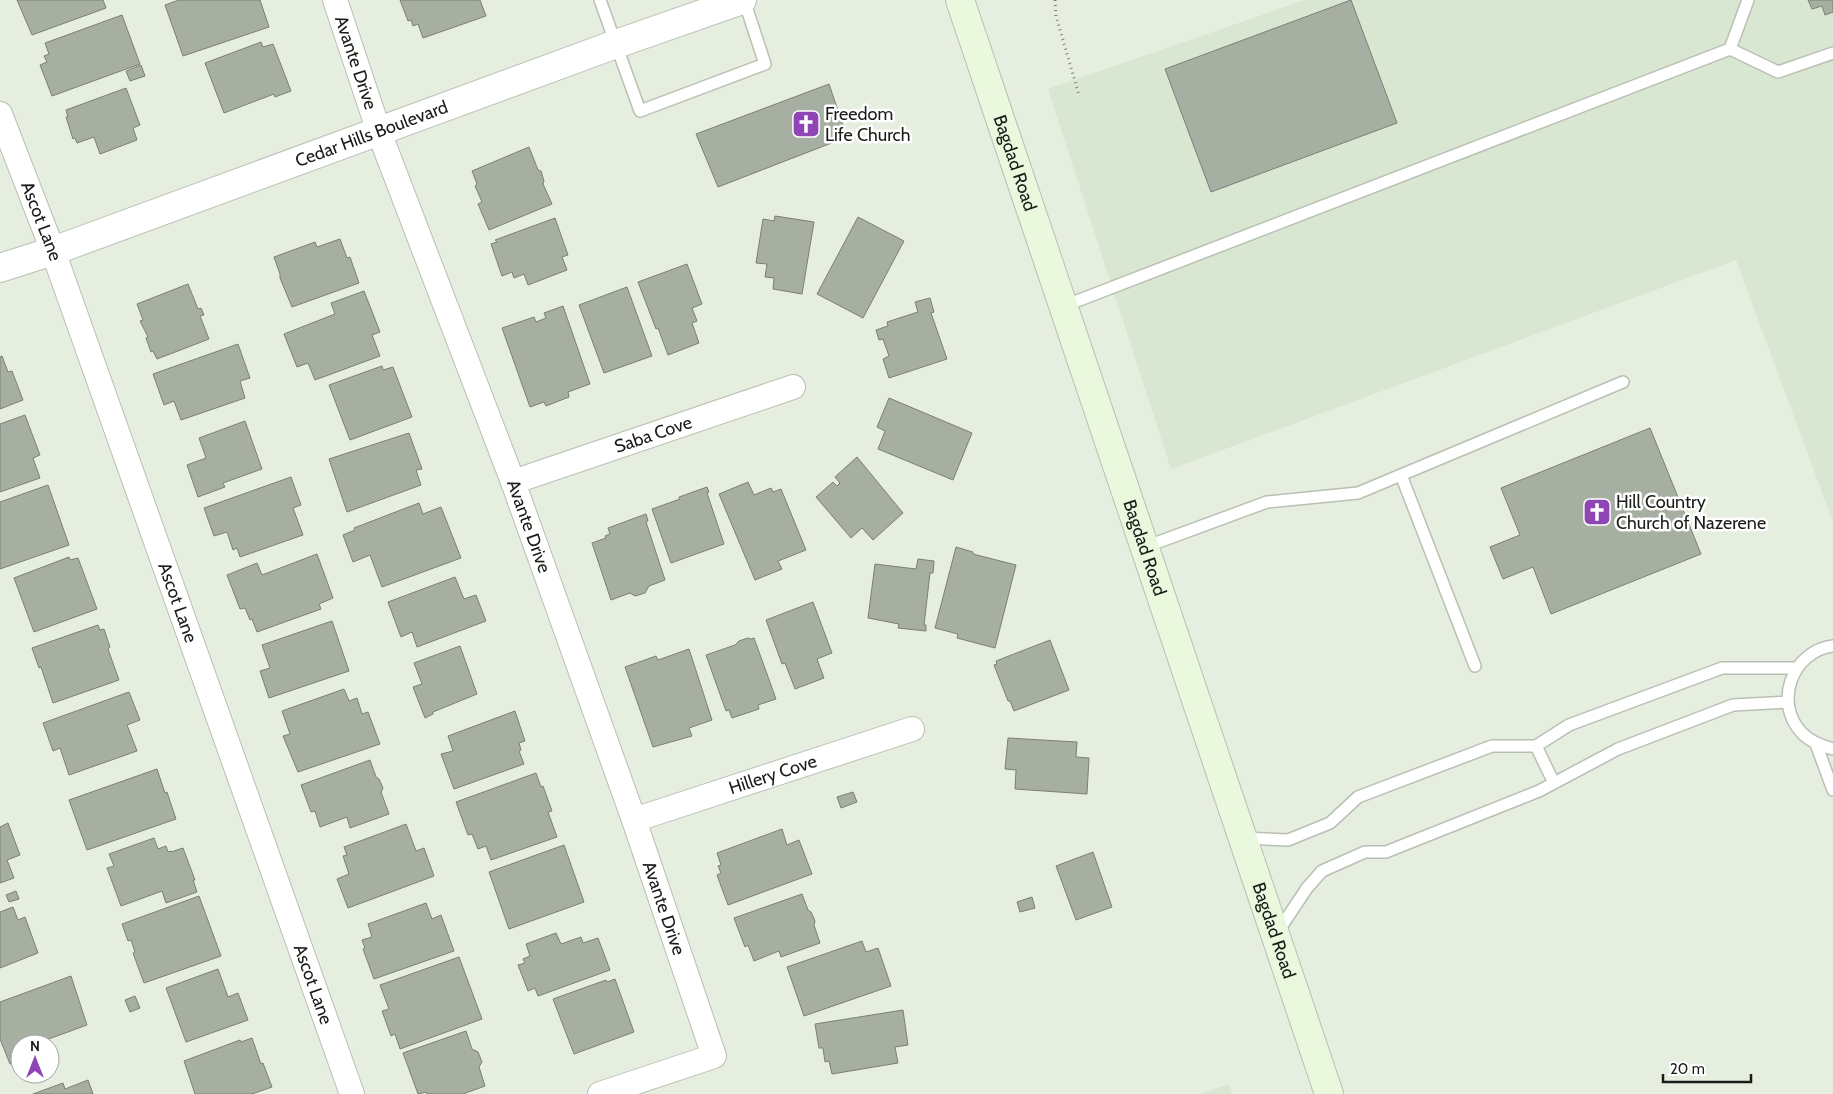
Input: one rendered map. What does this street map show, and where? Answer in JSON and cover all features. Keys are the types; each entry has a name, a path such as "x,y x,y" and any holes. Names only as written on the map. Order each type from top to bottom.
{"main road":[{"name":"Bagdad Road","path":"960,0 1329,1094"}],"street":[{"name":"Avante Drive","path":"335,0 379,132 513,482 634,820 714,1056 600,1094"},
{"name":"Cedar Hills Boulevard","path":"0,268 53,251 616,44 743,0"},
{"name":"Ascot Lane","path":"0,114 53,251 352,1094"},
{"name":"Saba Cove","path":"513,482 794,387"},
{"name":"Hillery Cove","path":"634,820 912,729"}],"lane":[{"path":"600,0 640,111 765,64 743,0"},
{"path":"1730,49 1748,0"},
{"path":"1064,306 1730,49 1778,72 1833,53"},
{"path":"1145,547 1267,502 1358,493 1623,382"},
{"path":"1401,475 1474,666"},
{"path":"1833,646 1824,647 1809,655 1796,668 1789,684 1788,702 1792,719 1802,733 1816,744 1833,749"},
{"path":"1243,838 1288,840 1330,823 1358,797 1492,746 1536,746 1569,725 1722,668 1796,668"},
{"path":"1276,935 1307,888 1322,871 1365,852 1386,852 1539,791 1618,749 1733,705 1788,702"},
{"path":"1816,744 1833,790"},
{"path":"1536,746 1554,783"}],"path":[{"path":"1055,0 1056,16 1080,95"}],"shaded area":[{"path":"1305,0 1833,0 1833,522 1736,260 1171,469 1048,89"},
{"path":"1229,1084 1232,1094 1201,1094"}],"building":[{"path":"17,0 103,0 106,8 32,35"},
{"path":"179,0 260,0 269,27 183,56 165,5"},
{"path":"400,0 480,0 486,16 423,38 418,24 413,26 411,20 408,21"},
{"path":"1351,0 1397,123 1211,192 1165,69"},
{"path":"1808,0 1833,0 1833,12 1825,15 1822,6 1812,9"},
{"path":"122,15 140,64 52,96 40,65 47,62 44,56 49,54 45,43"},
{"path":"261,42 263,47 273,44 291,91 275,97 274,94 224,113 205,63"},
{"path":"141,65 145,76 130,81 126,71"},
{"path":"829,84 847,137 718,187 696,134"},
{"path":"126,88 140,125 133,128 137,140 100,154 94,137 77,143 75,138 73,139 66,117 68,117 66,110"},
{"path":"529,147 538,170 541,171 543,184 552,204 489,230 478,204 482,202 475,186 477,184 472,171"},
{"path":"775,216 814,222 802,294 773,289 774,278 765,277 767,264 756,263 763,219 774,221"},
{"path":"858,217 904,241 863,318 817,294"},
{"path":"555,218 568,255 562,257 567,270 528,285 524,274 514,278 512,272 502,276 491,244 497,242 495,240"},
{"path":"340,239 347,258 350,257 359,283 292,307 274,257 315,242 317,247"},
{"path":"687,264 702,304 692,308 697,321 692,323 699,343 668,355 638,282"},
{"path":"188,284 198,309 201,308 204,315 200,316 209,339 157,359 153,351 151,352 146,338 148,337 140,321 143,320 137,304"},
{"path":"627,287 652,356 604,373 579,305"},
{"path":"364,291 380,332 372,335 380,356 315,380 308,363 297,367 284,334 335,314 331,303"},
{"path":"930,298 934,312 931,313 947,359 889,378 883,359 889,356 883,339 879,340 876,330 888,326 887,322 918,312 915,302"},
{"path":"563,306 590,384 568,392 569,397 546,406 544,402 530,407 502,328 534,317 536,322 546,318 544,313"},
{"path":"238,344 250,378 240,381 245,398 181,420 174,401 164,405 153,374"},
{"path":"2,356 8,372 12,371 23,400 0,409 0,357"},
{"path":"382,366 383,370 393,367 412,417 350,440 329,385"},
{"path":"889,398 972,433 953,480 878,449 885,431 877,427"},
{"path":"25,415 40,455 33,458 40,478 0,492 0,424"},
{"path":"245,421 262,469 223,483 225,487 198,497 187,465 206,458 199,438"},
{"name":"Hill Country Church of Nazerene","path":"1650,428 1701,554 1551,614 1533,567 1503,579 1490,547 1520,535 1501,488"},
{"path":"409,433 422,469 416,470 421,485 347,512 329,459"},
{"path":"857,457 903,513 873,540 862,528 851,538 816,497 833,482 837,486 840,483 835,477"},
{"path":"291,477 301,505 293,508 303,535 240,557 237,548 233,550 227,532 214,536 204,508"},
{"path":"748,482 754,495 771,488 773,492 781,489 806,550 778,561 782,569 755,580 719,494"},
{"path":"48,485 69,545 0,569 0,502"},
{"path":"707,487 709,492 707,493 724,544 671,563 652,509"},
{"path":"419,503 423,514 441,507 461,558 382,587 370,555 353,562 343,535 355,530 354,528"},
{"path":"646,514 648,521 646,522 665,580 649,586 645,593 635,596 630,593 611,600 592,543 606,538 605,536 610,534 608,528"},
{"path":"956,547 973,552 973,554 1016,565 995,648 957,638 958,634 935,628"},
{"path":"317,554 333,598 319,604 321,609 257,632 245,608 240,609 227,575 257,563 262,575"},
{"path":"69,557 70,560 78,558 97,609 34,632 14,578"},
{"path":"918,559 934,561 933,573 930,573 924,625 926,625 926,631 898,628 899,624 868,618 875,564 916,569"},
{"path":"455,577 464,599 476,595 486,621 417,647 412,632 401,637 388,602"},
{"path":"813,602 832,653 817,659 824,678 795,689 785,663 782,664 766,620"},
{"path":"332,621 349,671 269,698 260,671 270,668 262,645"},
{"path":"98,625 100,630 104,629 110,647 108,649 119,680 53,703 41,667 39,668 32,648"},
{"path":"754,638 776,699 758,705 759,709 732,718 729,710 726,711 706,655 735,645 739,641"},
{"path":"1050,640 1069,690 1014,711 1010,701 1008,701 994,665 997,664 996,661"},
{"path":"460,646 477,694 433,712 433,714 425,718 413,687 422,684 414,663"},
{"path":"689,649 712,720 689,728 692,736 653,747 625,667 656,656 658,660"},
{"path":"344,689 349,701 357,698 362,714 368,712 380,744 298,772 283,736 290,734 282,711"},
{"path":"129,692 140,720 127,725 137,751 69,775 60,748 53,751 43,723"},
{"path":"515,711 525,741 519,743 521,750 519,751 524,764 454,789 441,754 453,751 448,736"},
{"path":"1008,738 1077,742 1076,757 1089,758 1087,794 1015,789 1016,770 1005,769"},
{"path":"370,760 376,777 383,788 381,792 389,814 350,828 347,817 320,827 315,811 311,812 301,785"},
{"path":"157,769 176,819 87,850 69,800"},
{"path":"536,773 552,811 548,812 557,837 491,860 486,846 478,849 472,834 468,835 456,802"},
{"path":"853,792 857,802 841,808 837,797"},
{"path":"8,823 20,855 7,860 14,878 0,883 0,827"},
{"path":"406,824 416,851 424,848 434,876 348,908 337,879 349,874 343,856 347,855 344,847"},
{"path":"782,829 787,845 799,840 812,874 728,905 717,875 721,873 718,866 721,865 717,853"},
{"path":"154,838 158,849 166,846 168,852 171,852 183,848 195,880 193,880 197,892 166,903 162,891 121,906 107,868 114,866 109,854"},
{"path":"564,845 584,902 509,929 489,872"},
{"path":"1093,852 1112,907 1076,920 1056,866"},
{"path":"16,891 19,899 9,902 6,895"},
{"path":"802,894 808,910 815,921 814,925 820,943 781,957 779,951 754,961 748,945 745,947 734,918"},
{"path":"199,896 221,956 144,983 133,953 135,952 131,940 128,941 122,924"},
{"path":"1032,897 1035,908 1020,912 1017,902"},
{"path":"426,903 432,919 441,915 454,951 374,979 363,949 365,948 362,940 372,937 368,924"},
{"path":"13,907 18,920 25,917 38,953 0,968 0,912"},
{"path":"556,933 561,944 581,937 583,943 598,938 610,970 538,996 535,988 528,991 518,965 525,963 523,959 530,956 526,944"},
{"path":"862,941 866,952 878,948 891,986 804,1016 787,967"},
{"path":"459,957 482,1019 400,1049 395,1034 391,1036 382,1011 389,1009 380,985"},
{"path":"218,969 228,997 238,993 248,1020 186,1042 166,988"},
{"path":"71,976 87,1025 60,1035 10,1034 10,1064 0,1039 0,1002"},
{"path":"615,979 634,1032 574,1054 553,999 606,980 607,982"},
{"path":"135,996 140,1008 130,1012 125,1000"},
{"path":"903,1010 908,1045 895,1047 898,1063 832,1074 829,1061 825,1062 823,1048 819,1048 815,1024"},
{"path":"466,1031 472,1049 478,1052 482,1062 479,1067 485,1086 463,1094 427,1094 426,1092 418,1094 403,1053"},
{"path":"252,1038 272,1087 252,1094 195,1094 184,1061 240,1040 241,1042"},
{"path":"88,1080 93,1094 33,1094 63,1083 65,1089"}],"place":[{"name":"Freedom Life Church","path":"806,124"},
{"name":"Hill Country Church of Nazerene","path":"1597,512"}]}
